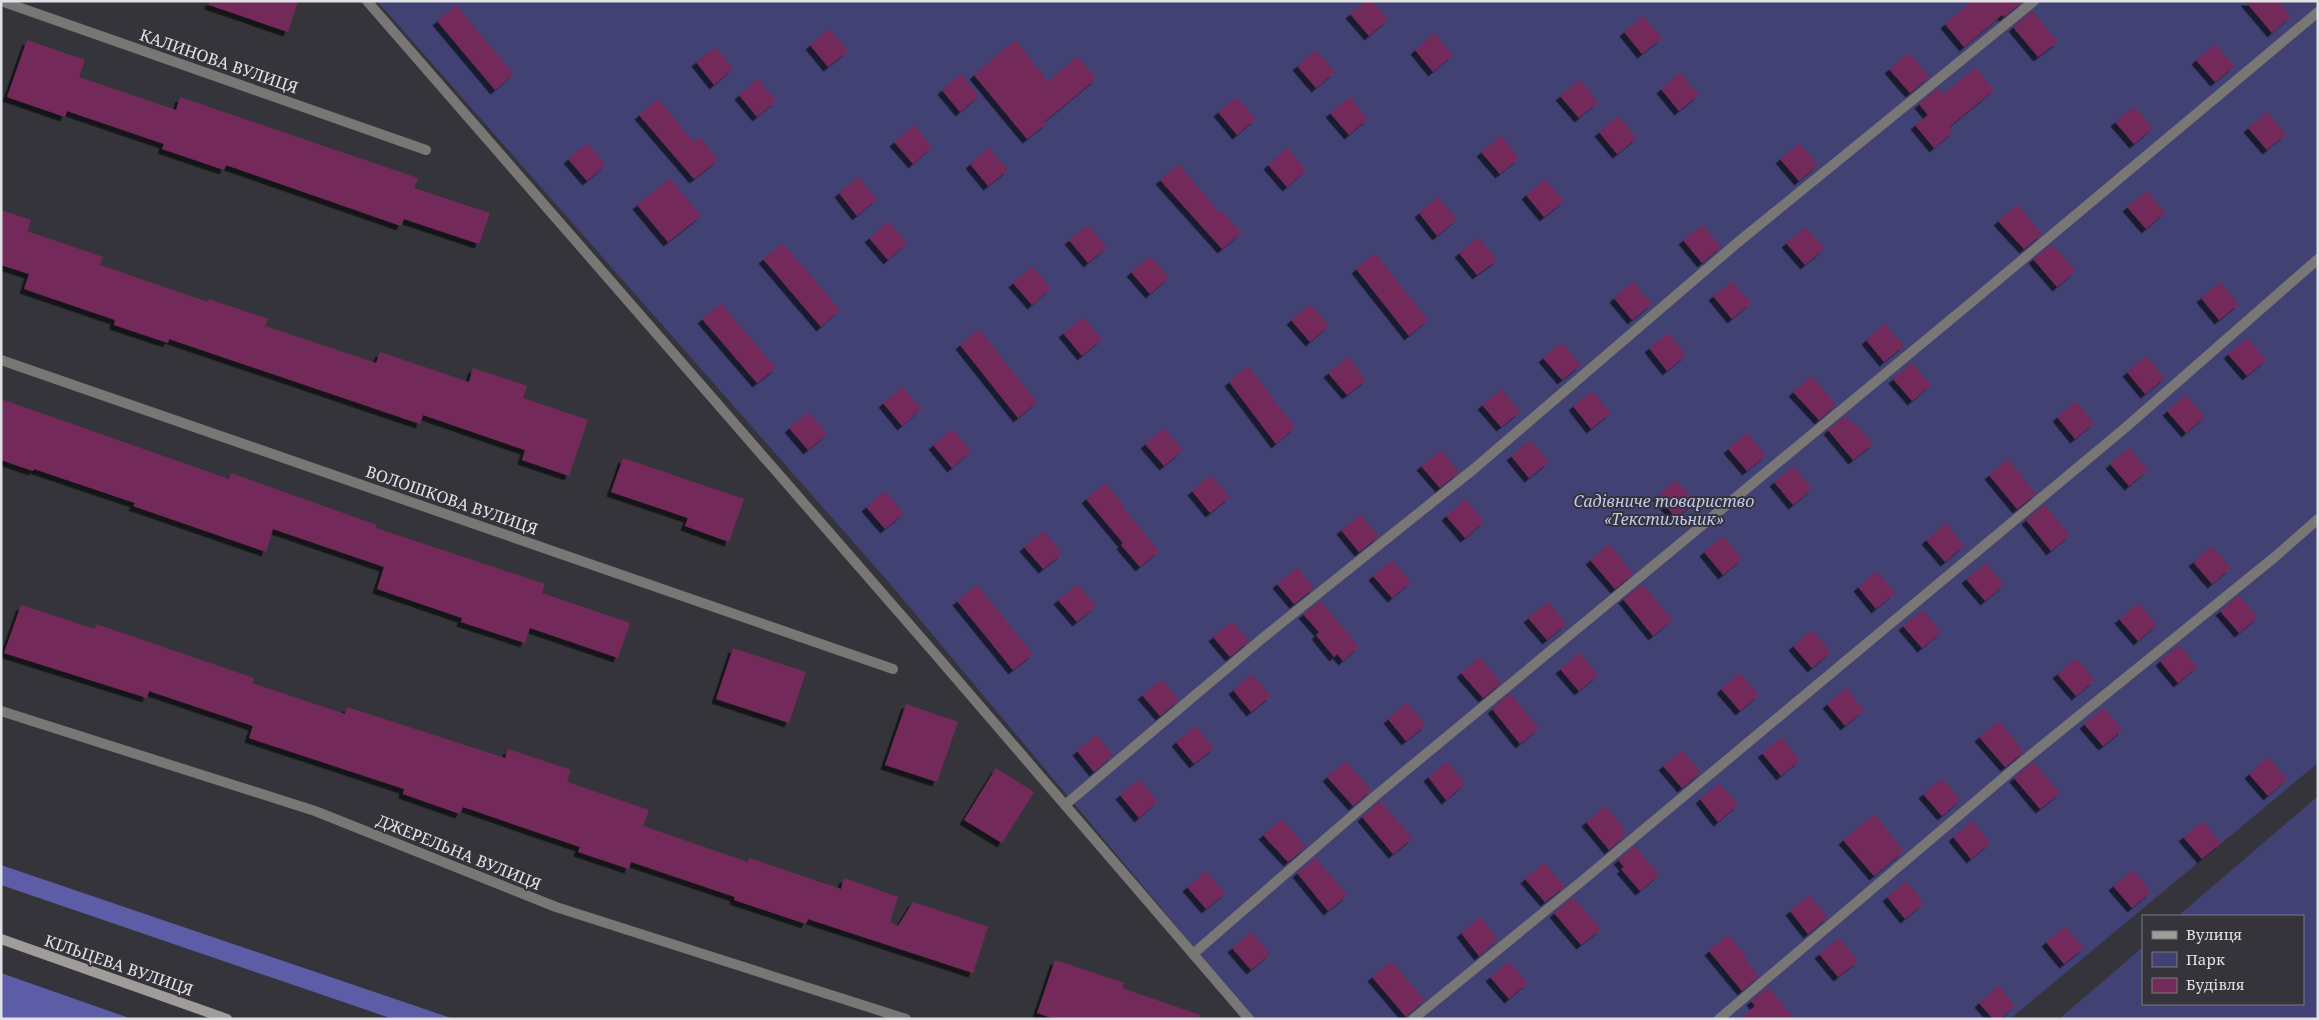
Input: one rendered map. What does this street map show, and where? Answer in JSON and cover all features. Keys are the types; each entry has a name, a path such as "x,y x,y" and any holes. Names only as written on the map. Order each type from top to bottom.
{"main road":[{"name":"КІЛЬЦЕВА ВУЛИЦЯ","path":"1,939 227,1019"}],"street":[{"path":"367,1 1249,1019"},
{"path":"1065,805 1264,637 1475,468 1737,243 2034,1"},
{"name":"КАЛИНОВА ВУЛИЦЯ","path":"2,4 426,150"},
{"path":"1194,954 1374,796 1973,301 2318,12"},
{"path":"1412,1019 1582,881 2125,428 2318,259"},
{"name":"ВОЛОШКОВА ВУЛИЦЯ","path":"1,360 893,669"},
{"path":"1719,1019 2016,767 2276,556 2318,519"},
{"name":"ДЖЕРЕЛЬНА ВУЛИЦЯ","path":"1,711 315,811 556,907 906,1019"}],"green space":[{"name":"Садівниче товариство «Текстильник»","path":"377,1 2318,1 2318,763 2010,1019 1254,1019 892,586"},
{"path":"2318,796 2318,1019 2059,1019 2142,948 2142,1005 2304,1005 2304,915 2179,915"}],"shaded area":[{"path":"1,865 454,1019 393,1019 1,885"},
{"path":"1,973 132,1019 1,1019"}],"building":[{"path":"210,1 298,1 288,32 209,5"},
{"path":"1366,1 1372,1 1388,20 1369,36 1350,14"},
{"path":"1972,1 2023,1 2004,17 2002,15 1964,47 1945,24"},
{"path":"2245,1 2278,1 2291,16 2272,33"},
{"path":"456,5 514,74 495,90 437,21"},
{"path":"2032,11 2058,42 2038,57 2013,27"},
{"path":"1643,16 1662,38 1642,54 1624,32"},
{"path":"829,29 848,51 828,67 810,45"},
{"path":"1434,33 1453,55 1433,72 1415,50"},
{"path":"27,40 85,60 79,77 176,110 180,97 418,178 414,188 490,213 479,244 404,219 401,226 226,165 224,170 162,149 164,144 67,111 65,117 7,97"},
{"path":"1015,40 1048,81 1078,56 1096,79 1045,121 1047,123 1027,139 974,75"},
{"path":"2215,44 2234,66 2215,82 2196,60"},
{"path":"715,47 733,69 714,85 696,62"},
{"path":"1316,50 1335,72 1316,88 1297,66"},
{"path":"1909,53 1929,77 1910,93 1889,69"},
{"path":"1976,68 1994,90 1949,127 1953,132 1934,148 1915,125 1928,115 1919,104 1938,88 1943,94"},
{"path":"1680,73 1699,95 1679,111 1661,89"},
{"path":"961,74 979,96 960,112 942,90"},
{"path":"758,79 776,101 757,117 739,95"},
{"path":"1580,80 1598,102 1579,118 1560,96"},
{"path":"1237,97 1256,119 1237,135 1218,112"},
{"path":"1350,97 1368,119 1349,135 1330,113"},
{"path":"658,99 694,142 700,137 718,160 694,179 639,115"},
{"path":"2134,106 2153,128 2134,144 2115,122"},
{"path":"2267,112 2286,134 2267,150 2248,128"},
{"path":"1618,116 1637,138 1617,154 1599,132"},
{"path":"914,125 932,147 913,164 894,142"},
{"path":"1501,136 1519,158 1500,174 1481,152"},
{"path":"587,143 606,165 587,181 568,159"},
{"path":"1799,143 1818,165 1799,181 1780,159"},
{"path":"989,148 1008,170 988,186 970,164"},
{"path":"1287,148 1306,170 1287,187 1268,165"},
{"path":"1179,164 1220,213 1222,211 1241,233 1222,249 1160,180"},
{"path":"858,177 877,199 857,216 839,193"},
{"path":"670,178 701,216 668,242 637,205"},
{"path":"1545,179 1564,201 1544,217 1526,195"},
{"path":"2147,191 2165,213 2146,229 2127,207"},
{"path":"1438,197 1457,219 1437,236 1419,213"},
{"path":"2018,205 2042,234 2024,249 1998,221"},
{"path":"1,210 31,220 27,231 103,257 100,265 208,302 209,299 268,319 265,326 376,363 380,352 469,382 473,368 527,386 523,398 588,420 569,476 522,460 525,450 423,415 420,424 169,339 168,343 114,325 115,320 24,289 29,274 1,265"},
{"path":"889,221 907,243 888,260 869,238"},
{"path":"1088,225 1107,247 1088,263 1069,240"},
{"path":"1703,225 1721,247 1702,263 1683,240"},
{"path":"1806,227 1824,249 1805,265 1786,243"},
{"path":"1478,237 1497,260 1477,275 1459,253"},
{"path":"783,243 840,310 821,327 763,259"},
{"path":"2051,245 2057,249 2076,271 2057,287 2033,259"},
{"path":"1375,253 1428,320 1409,336 1356,269"},
{"path":"1150,256 1169,278 1150,294 1131,272"},
{"path":"1032,266 1051,288 1032,305 1013,283"},
{"path":"1732,281 1751,303 1732,319 1713,296"},
{"path":"1633,282 1652,304 1632,320 1614,298"},
{"path":"2220,282 2239,304 2219,320 2201,298"},
{"path":"721,303 776,368 757,383 702,319"},
{"path":"1310,304 1329,326 1310,342 1291,320"},
{"path":"1083,317 1102,339 1082,356 1063,333"},
{"path":"1885,324 1904,346 1884,362 1866,340"},
{"path":"979,329 1037,402 1018,418 960,345"},
{"path":"1668,333 1686,355 1667,371 1649,348"},
{"path":"2248,338 2266,360 2247,376 2228,354"},
{"path":"1562,342 1581,365 1562,380 1543,358"},
{"path":"2146,356 2165,378 2145,394 2127,372"},
{"path":"1348,357 1366,380 1347,395 1328,373"},
{"path":"1912,363 1931,385 1912,401 1893,379"},
{"path":"1248,366 1295,427 1276,444 1229,382"},
{"path":"1812,376 1836,405 1819,420 1793,392"},
{"path":"903,387 921,409 902,426 883,403"},
{"path":"1502,389 1520,412 1501,427 1482,405"},
{"path":"1592,391 1611,413 1591,429 1573,406"},
{"path":"2186,395 2205,417 2186,433 2167,411"},
{"path":"1,399 229,479 231,473 377,525 376,528 545,584 542,593 630,623 618,658 530,628 525,643 461,622 462,618 377,589 384,567 273,529 266,552 133,506 135,503 34,469 33,471 1,460"},
{"path":"2076,401 2094,423 2075,439 2057,417"},
{"path":"809,412 827,434 808,450 789,428"},
{"path":"1845,416 1852,424 1854,422 1873,444 1853,460 1828,430"},
{"path":"1164,428 1183,450 1164,466 1145,444"},
{"path":"953,429 971,451 952,468 933,445"},
{"path":"1747,433 1766,455 1747,471 1728,449"},
{"path":"1530,440 1549,462 1529,478 1511,456"},
{"path":"2129,448 2148,470 2129,486 2110,464"},
{"path":"1441,450 1459,472 1440,488 1421,466"},
{"path":"623,458 744,499 729,542 685,526 688,518 611,492"},
{"path":"2008,459 2036,494 2017,509 1989,475"},
{"path":"1794,466 1812,489 1793,505 1774,482"},
{"path":"1211,475 1230,497 1210,513 1192,491"},
{"path":"1676,480 1695,502 1676,518 1657,496"},
{"path":"1105,483 1159,551 1140,567 1121,545 1123,543 1086,499"},
{"path":"885,491 904,513 885,529 866,507"},
{"path":"1466,499 1484,522 1465,538 1446,516"},
{"path":"2044,504 2070,535 2051,551 2026,520"},
{"path":"1360,515 1379,536 1359,552 1341,530"},
{"path":"1946,523 1964,546 1945,562 1926,540"},
{"path":"1044,531 1062,554 1043,569 1024,547"},
{"path":"1723,536 1742,559 1723,575 1704,552"},
{"path":"1609,544 1633,574 1615,589 1590,560"},
{"path":"2212,546 2231,568 2212,584 2193,562"},
{"path":"1392,560 1411,582 1392,598 1373,576"},
{"path":"1986,563 2004,585 1985,601 1966,579"},
{"path":"1297,567 1314,588 1294,604 1277,584"},
{"path":"1877,571 1895,593 1876,609 1858,587"},
{"path":"1077,584 1096,606 1077,622 1058,600"},
{"path":"1642,584 1672,620 1653,636 1623,599"},
{"path":"977,585 1033,654 1013,670 957,601"},
{"path":"2239,595 2258,617 2239,633 2220,611"},
{"path":"1321,601 1359,647 1343,661 1337,654 1334,657 1316,635 1319,632 1303,614"},
{"path":"1548,602 1566,624 1547,640 1528,618"},
{"path":"2139,603 2157,625 2138,641 2119,619"},
{"path":"21,605 95,629 96,624 254,678 252,683 345,714 347,707 505,758 508,749 571,770 567,782 649,810 643,826 748,862 749,858 841,889 844,878 898,897 890,922 898,926 913,902 988,927 973,973 808,919 806,924 734,900 735,897 631,862 629,869 578,852 580,847 463,807 460,814 403,794 404,789 249,738 253,726 149,691 147,698 4,653"},
{"path":"1923,610 1941,632 1922,648 1903,626"},
{"path":"1232,621 1249,641 1230,657 1213,637"},
{"path":"1812,630 1831,652 1812,668 1793,646"},
{"path":"2179,645 2197,667 2178,683 2160,661"},
{"path":"733,648 806,672 789,723 716,699"},
{"path":"1580,653 1598,675 1579,691 1560,669"},
{"path":"1480,657 1501,683 1483,698 1461,673"},
{"path":"2076,658 2095,680 2076,696 2057,674"},
{"path":"1740,673 1759,695 1740,711 1721,689"},
{"path":"1252,674 1271,696 1251,712 1233,690"},
{"path":"1162,679 1179,700 1160,716 1142,695"},
{"path":"1846,688 1864,710 1845,726 1827,704"},
{"path":"1510,693 1539,728 1520,744 1492,709"},
{"path":"1407,703 1426,725 1406,741 1388,719"},
{"path":"906,704 958,722 937,782 885,765"},
{"path":"2104,708 2123,730 2103,746 2084,724"},
{"path":"1999,721 2024,752 2005,767 1979,737"},
{"path":"1195,726 1214,748 1194,764 1176,742"},
{"path":"1096,735 1113,755 1094,772 1077,751"},
{"path":"1782,737 1800,760 1781,776 1762,753"},
{"path":"1682,750 1701,772 1682,788 1663,766"},
{"path":"2268,757 2287,779 2268,796 2249,774"},
{"path":"1346,761 1371,790 1353,806 1327,777"},
{"path":"1447,761 1465,784 1446,800 1428,777"},
{"path":"2033,762 2060,793 2040,809 2014,778"},
{"path":"996,768 1034,792 1002,843 964,820"},
{"path":"1942,778 1961,800 1942,816 1923,794"},
{"path":"1139,779 1158,801 1139,818 1120,795"},
{"path":"1719,783 1738,805 1718,822 1700,799"},
{"path":"1380,801 1413,838 1393,854 1362,817"},
{"path":"1605,806 1624,828 1622,830 1626,835 1609,850 1586,822"},
{"path":"1874,814 1904,851 1874,876 1843,840"},
{"path":"1282,819 1306,847 1288,862 1263,835"},
{"path":"1972,821 1990,843 1971,859 1953,837"},
{"path":"2203,821 2221,843 2202,859 2183,837"},
{"path":"1635,846 1659,875 1640,891 1621,869 1624,867 1618,860"},
{"path":"1315,858 1348,895 1328,911 1297,873"},
{"path":"1544,863 1565,886 1545,902 1525,879"},
{"path":"2133,870 2151,892 2132,908 2113,886"},
{"path":"1206,871 1225,893 1206,909 1187,887"},
{"path":"1906,881 1924,903 1905,919 1887,897"},
{"path":"1809,895 1828,917 1808,934 1790,911"},
{"path":"1573,897 1601,929 1581,945 1554,913"},
{"path":"1480,917 1498,939 1479,956 1461,933"},
{"path":"2065,926 2084,948 2064,964 2046,942"},
{"path":"1251,932 1270,954 1251,970 1232,948"},
{"path":"1728,935 1747,957 1745,959 1759,976 1742,991 1709,951"},
{"path":"1839,938 1858,961 1838,977 1819,954"},
{"path":"1055,960 1124,983 1122,988 1200,1015 1199,1019 1055,1019 1037,1013"},
{"path":"1391,961 1425,1000 1406,1017 1372,977"},
{"path":"1509,961 1528,983 1509,999 1490,977"},
{"path":"1999,986 2015,1006 2000,1019 1993,1019 1979,1003"},
{"path":"1768,987 1795,1019 1739,1019 1755,1006 1751,1001"}]}
